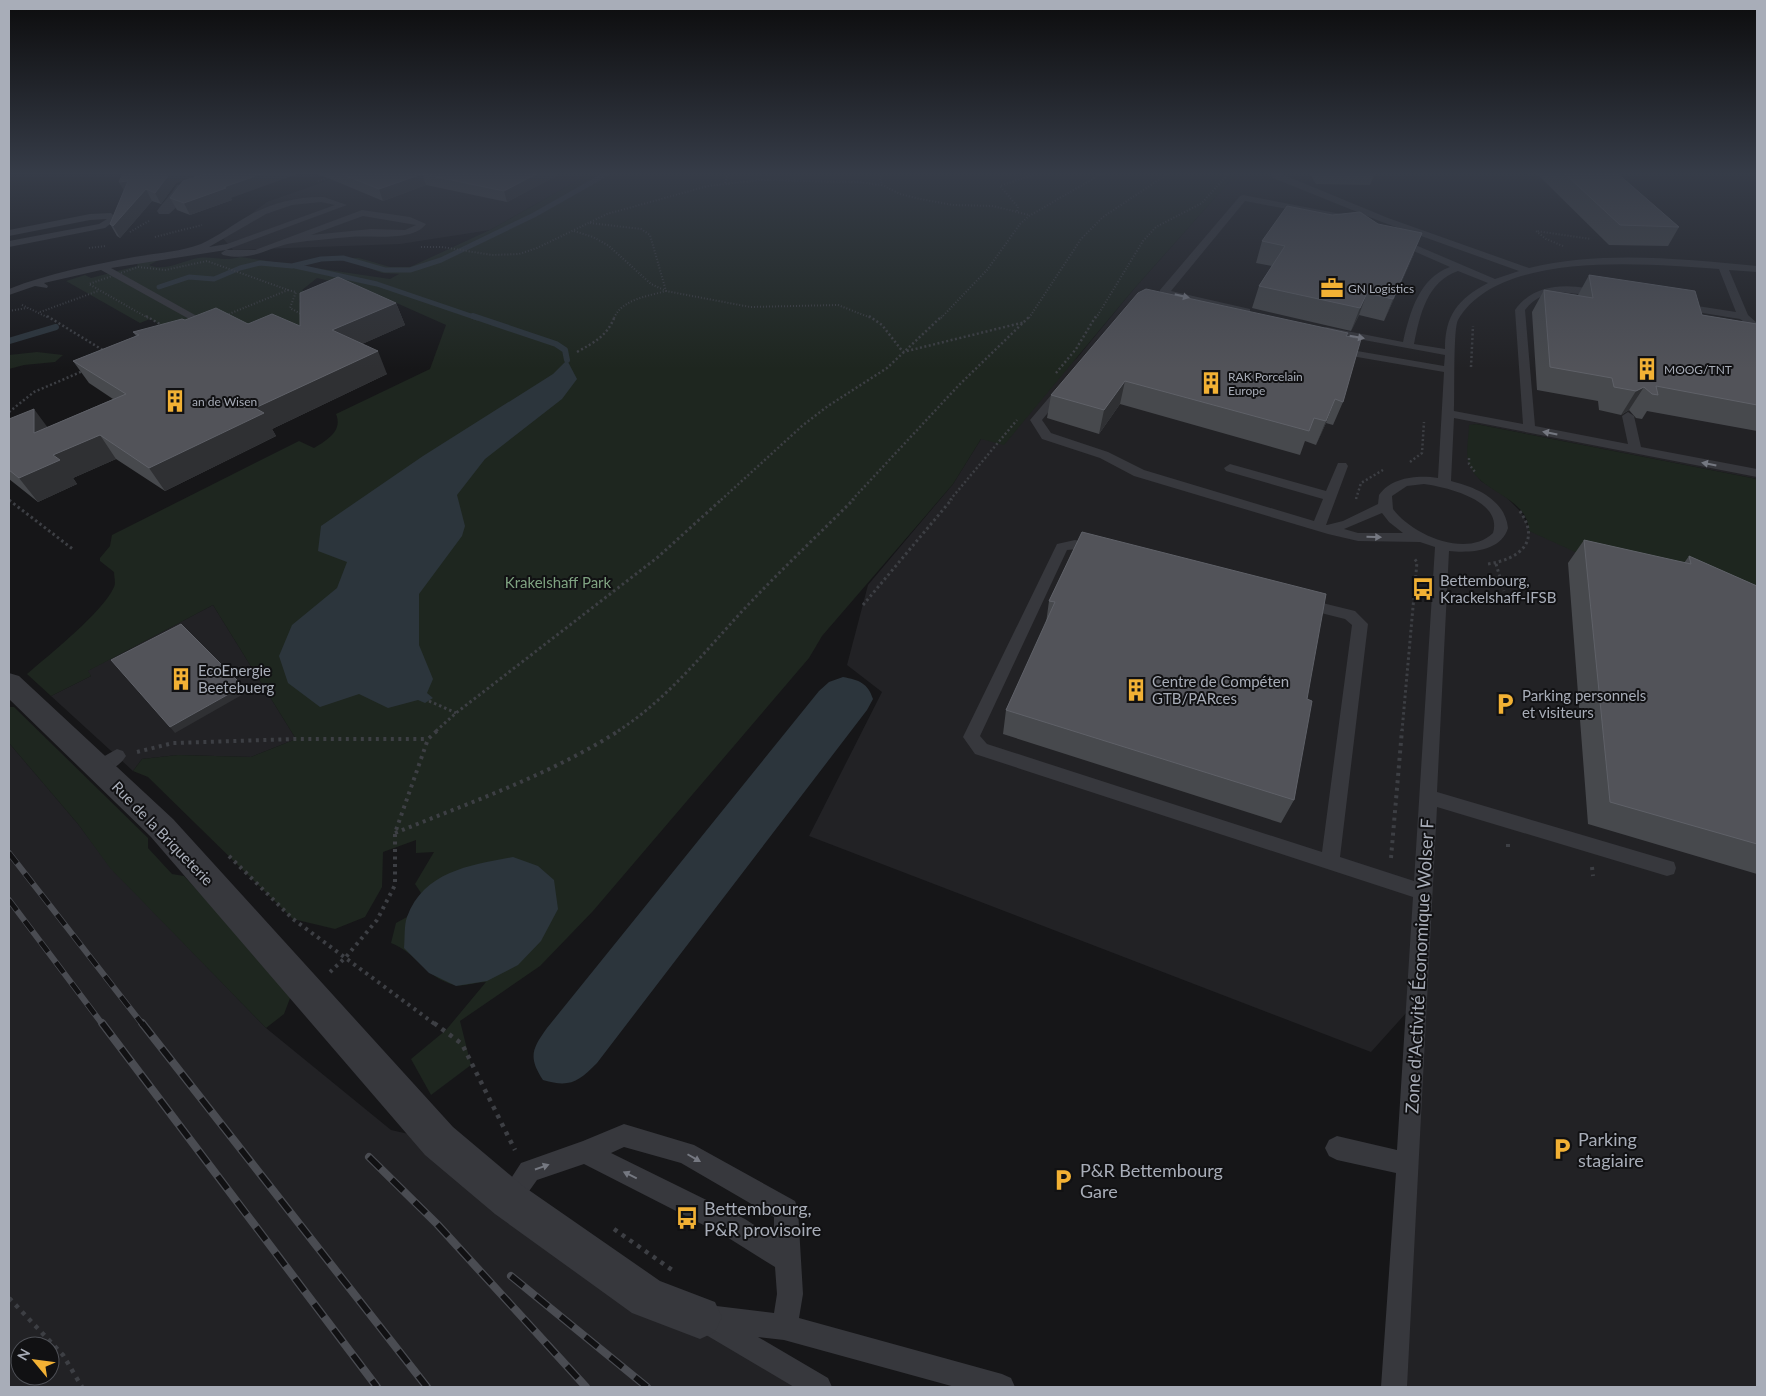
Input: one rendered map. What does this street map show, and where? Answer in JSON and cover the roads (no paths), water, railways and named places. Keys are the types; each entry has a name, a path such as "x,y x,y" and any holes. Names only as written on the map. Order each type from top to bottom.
{"street":[{"name":"Rue de la Briqueterie","path":"9,683 109,762 162,828 439,1142 509,1200 647,1298 700,1317"}],"lane":[{"path":"9,244 39,238"},
{"path":"209,246 222,238"},
{"path":"9,292 100,266 188,251 230,238"},
{"path":"188,251 229,247 253,238"},
{"path":"188,251 256,253 298,238"},
{"path":"293,240 311,238"},
{"path":"1209,238 1164,292 1256,314"},
{"path":"1391,238 1494,282"},
{"path":"1438,238 1526,270"},
{"path":"1444,483 1453,321 1470,299 1494,282 1526,270 1573,263 1606,261 1757,269"},
{"path":"100,266 200,322"},
{"path":"1723,266 1743,316 1757,328"},
{"path":"1408,346 1415,315 1425,293 1438,276 1458,267"},
{"path":"1529,429 1520,310 1523,303 1555,289 1610,295"},
{"path":"1665,304 1743,316"},
{"path":"1312,327 1451,353"},
{"path":"1320,347 1450,370"},
{"path":"1073,377 1036,420 1046,436 1104,455 1139,473 1323,529 1358,537 1420,538"},
{"path":"1448,413 1757,473"},
{"path":"1628,416 1635,449"},
{"path":"1323,529 1330,497 1342,466"},
{"path":"1230,468 1330,497"},
{"path":"1415,481 1444,483 1477,495 1498,515 1501,525 1499,534 1490,542 1442,553 1403,528 1391,517 1385,506 1386,495 1393,486 1415,481"},
{"path":"1323,529 1363,517 1385,506"},
{"path":"1113,554 1075,544 1062,547 972,738 981,749 1422,892"},
{"name":"Zone d'Activité Économique Wolser F","path":"1394,1387 1442,553"},
{"path":"1283,598 1350,615 1360,624 1330,861"},
{"path":"1428,797 1667,868"},
{"path":"509,1200 529,1171 585,1152 624,1135 686,1153 786,1210 790,1294 784,1328"},
{"path":"1337,1148 1408,1164"},
{"path":"585,1152 736,1228 787,1260"},
{"path":"700,1317 784,1328 1002,1387"},
{"path":"700,1317 819,1387"}],"waterway":[{"path":"159,287 189,277 214,279 240,268 260,263 292,266 321,259 343,258 385,270 410,270 441,260 486,238"},
{"path":"295,266 377,284 477,318"},
{"path":"473,316 556,344 565,350 567,360"},
{"path":"9,341 56,327"}],"railway":[{"path":"9,853 143,1025"},
{"path":"9,900 103,1025"},
{"path":"102,1023 377,1387"},
{"path":"142,1023 427,1387"},
{"path":"369,1157 437,1224 586,1387"},
{"path":"511,1276 647,1387"}],"place":[{"name":"GN Logistics","path":"1332,288"},
{"name":"MOOG/TNT","path":"1647,369"},
{"name":"RAK Porcelain Europe","path":"1211,383"},
{"name":"an de Wisen","path":"175,401"},
{"name":"Bettembourg, Krackelshaff-IFSB","path":"1423,589"},
{"name":"EcoEnergie Beetebuerg","path":"181,679"},
{"name":"Centre de Compéten GTB/PARces","path":"1136,690"},
{"name":"Parking personnels et visiteurs","path":"1505,704"},
{"name":"Parking stagiaire","path":"1562,1149"},
{"name":"P&R Bettembourg Gare","path":"1063,1180"},
{"name":"Bettembourg, P&R provisoire","path":"687,1218"}],"park label":[{"name":"Krakelshaff Park","path":"558,582"}]}
